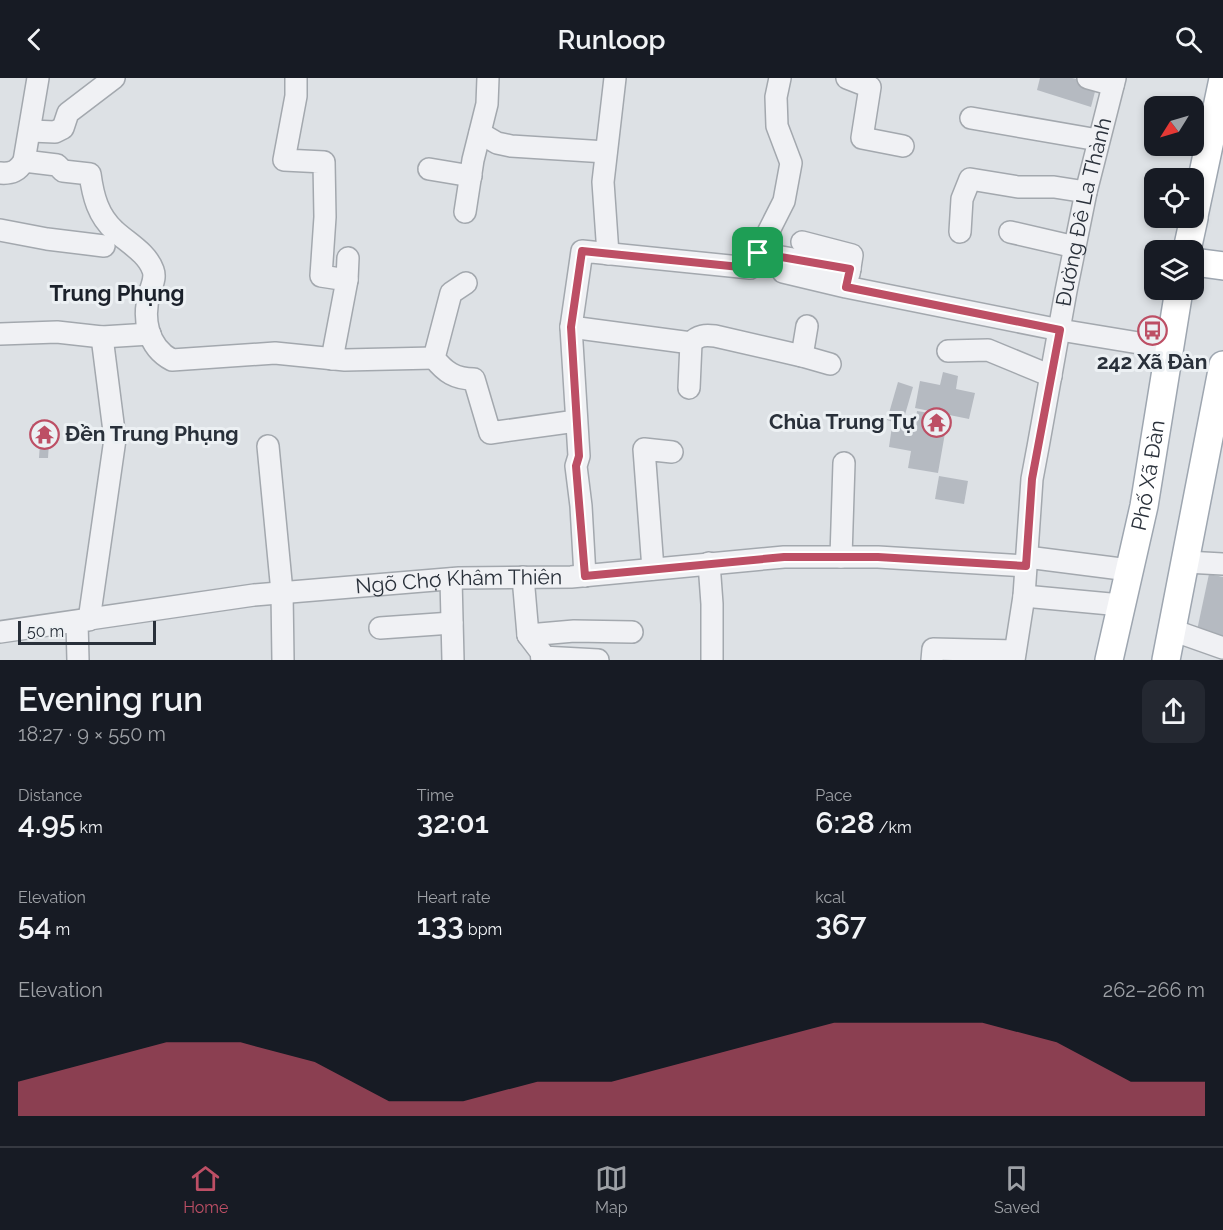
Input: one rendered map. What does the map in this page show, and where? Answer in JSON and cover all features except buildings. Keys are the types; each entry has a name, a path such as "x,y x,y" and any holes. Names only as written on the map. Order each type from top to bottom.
{"main road":[{"path":"1204,169 1223,79"},
{"path":"1204,263 1223,266"},
{"name":"Phố Xã Đàn","path":"1110,660 1144,506 1177,300"},
{"path":"1166,660 1223,365"}],"street":[{"path":"0,173 10,174 20,168 24,161 31,131 38,78"},
{"path":"31,131 55,132 63,129 68,113 114,78"},
{"path":"296,78 296,96 284,160 324,162 325,217 321,276 348,280"},
{"path":"465,212 487,104 488,78"},
{"path":"608,254 603,182 615,78"},
{"path":"585,576 576,466 579,456 571,327 582,251 750,268 784,201 790,162 777,126 776,98 780,78"},
{"path":"847,78 870,87 862,138 903,146"},
{"path":"1088,78 1114,81"},
{"name":"Đường Đê La Thành","path":"1014,656 1024,596 1032,479 1086,192 1114,81"},
{"path":"971,118 1098,140"},
{"path":"480,133 497,143 511,146 606,152"},
{"path":"24,161 57,165 63,171 90,174 93,197 101,215 114,231 152,265 155,276 149,292 146,311 150,334 158,350 172,360 274,353 332,359 434,358"},
{"path":"429,170 471,176"},
{"path":"960,232 962,199 970,179 1018,187 1054,187 1086,192"},
{"path":"0,230 104,246"},
{"path":"1010,232 1075,247"},
{"path":"802,242 852,255 848,278"},
{"path":"758,253 848,278 1060,330 1169,348"},
{"path":"332,359 348,280 348,258"},
{"path":"783,272 848,278"},
{"path":"434,358 452,293 466,283"},
{"path":"802,356 807,326"},
{"path":"571,327 691,343"},
{"path":"0,334 57,332 102,337 150,334"},
{"path":"688,388 691,343 696,337 701,336 715,336 830,364"},
{"path":"78,660 116,440 102,337"},
{"path":"948,351 988,350 1052,376"},
{"path":"434,358 446,373 464,379 474,379 490,433 576,421"},
{"path":"268,446 282,592 283,660"},
{"path":"653,569 644,449 672,452"},
{"path":"841,557 844,463"},
{"name":"Ngõ Chợ Khâm Thiên","path":"0,632 282,592 451,579 585,576 784,557 878,557 1027,562 1129,570"},
{"path":"1186,562 1223,564"},
{"path":"709,563 712,660"},
{"path":"523,577 528,635 542,658 598,660"},
{"path":"451,579 453,660"},
{"path":"1024,596 1121,605"},
{"path":"380,628 452,623"},
{"path":"1172,630 1223,648"},
{"path":"528,635 574,631 632,632"},
{"path":"932,660 933,649 1014,656"}],"place":[{"name":"242 Xã Đàn","path":"1152,331"},
{"name":"Chùa Trung Tự","path":"936,422"},
{"name":"Đền Trung Phụng","path":"44,434"}],"district":[{"name":"Trung Phụng","path":"117,293"}],"route":[{"path":"582,251 750,268 758,253 850,269 846,287 1060,330 1032,479 1026,566 878,557 784,557 585,576 576,466 579,456 571,327 582,251"}]}
